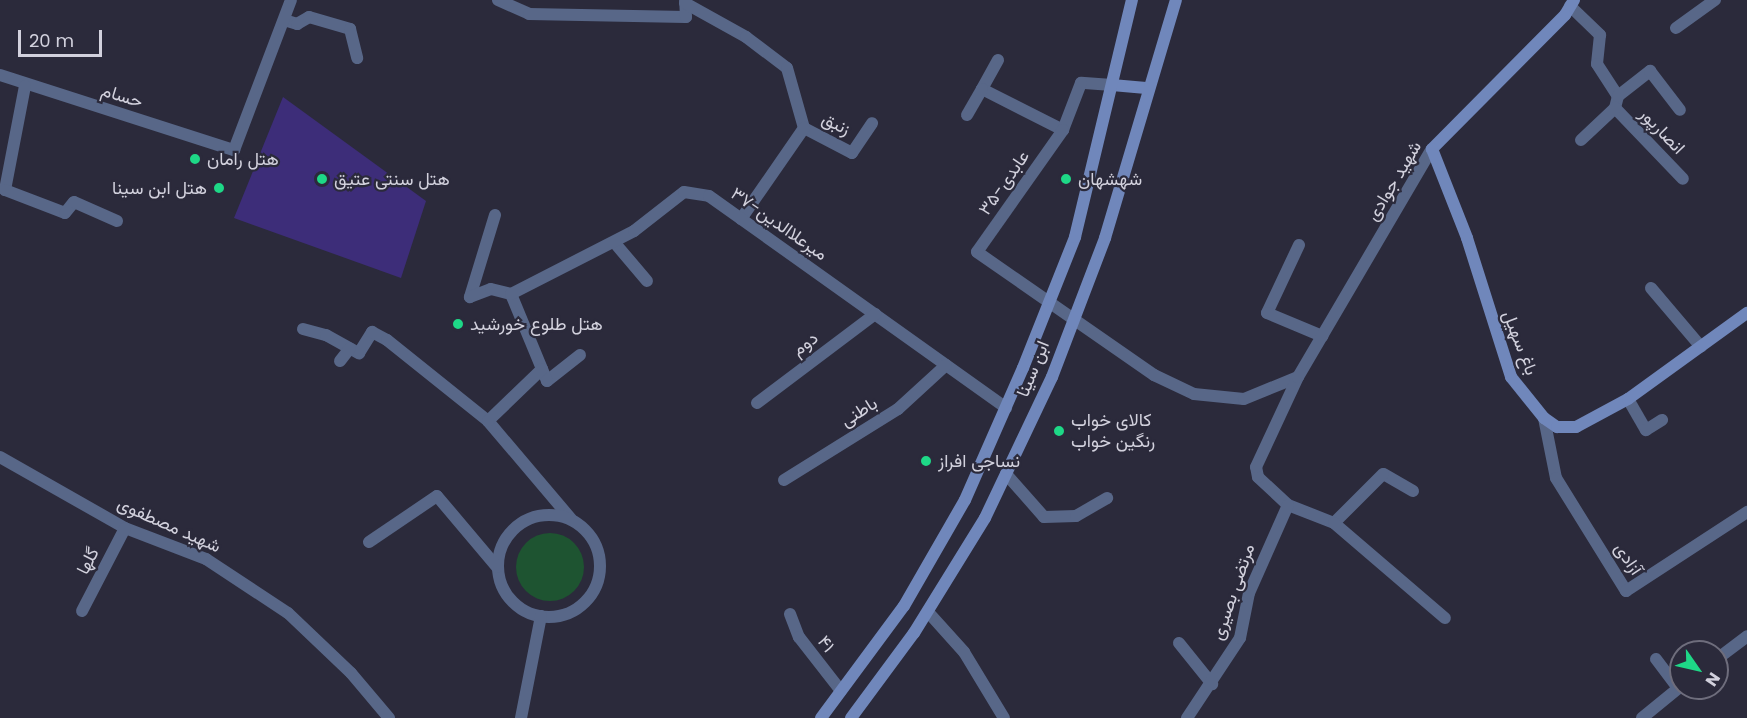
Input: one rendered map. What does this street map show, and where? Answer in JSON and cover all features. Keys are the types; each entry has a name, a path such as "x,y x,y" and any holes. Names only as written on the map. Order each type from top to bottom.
{"main road":[{"name":"ابن سینا","path":"821,718 904,606 960,510 1006,408 1075,237 1132,0"},
{"name":"ابن سینا","path":"851,718 928,612 985,518 1052,377 1072,317 1105,238 1176,0"},
{"name":"شهید جوادی","path":"1432,148 1572,3"},
{"path":"1112,85 1149,88"},
{"name":"باغ سهیل","path":"1432,148 1467,238 1511,377 1544,418"},
{"path":"1544,418 1557,427 1576,427 1628,399 1747,314"}],"street":[{"path":"291,0 284,20 297,24 309,17 350,29 357,58"},
{"path":"498,0 529,14 686,18 685,2"},
{"path":"1676,28 1715,0"},
{"path":"685,2 746,37 787,68 804,128 741,219"},
{"name":"انصارپور","path":"1572,3 1600,35 1598,64 1617,102 1683,179"},
{"name":"حسام","path":"0,75 25,86 234,150 284,20"},
{"path":"967,115 998,60"},
{"name":"انصارپور","path":"1581,140 1650,71 1680,110"},
{"name":"۳۵-عابدی","path":"1050,301 977,252 1063,130 1081,83 1112,85"},
{"path":"25,86 5,190 65,213 74,202 117,221"},
{"path":"982,89 1063,130"},
{"name":"زنبق","path":"804,128 852,153 872,123"},
{"name":"شهید جوادی","path":"1432,148 1298,377 1256,467 1258,477 1288,505 1334,523 1445,618"},
{"name":"۳۷-میرعلاالدین","path":"511,294 614,242 684,192 709,196 1006,408"},
{"path":"495,215 470,297 491,289 511,294 547,381 580,355"},
{"path":"614,242 648,281"},
{"path":"1299,245 1267,313 1322,336"},
{"path":"1651,288 1701,347"},
{"path":"1050,301 1154,375 1194,394 1244,399 1298,377"},
{"name":"دوم","path":"756,403 875,314"},
{"path":"303,329 359,353 372,332 488,421 571,519 594,541 599,556 595,588 572,611 541,616 510,600 497,567 436,496 369,542"},
{"path":"340,361 350,348"},
{"name":"باطنی","path":"784,480 898,409 946,365"},
{"path":"488,421 542,369"},
{"path":"1628,399 1646,430 1662,420"},
{"name":"آزادی","path":"1544,418 1556,477 1626,591 1747,512"},
{"name":"شهید مصطفوی","path":"0,457 125,528 206,558 288,613 351,673 388,718"},
{"path":"1006,474 1044,517 1076,516 1107,498"},
{"path":"1334,523 1383,474 1413,491"},
{"name":"مرتضی بصیری","path":"1187,718 1212,684 1240,638 1249,592 1288,505"},
{"path":"497,567 504,542 521,522 538,515 571,519"},
{"name":"گلها","path":"82,610 125,528"},
{"path":"928,612 964,652 1004,718"},
{"name":"۴۱","path":"790,614 799,637 841,691"},
{"path":"521,718 541,616"},
{"path":"1729,650 1747,636"},
{"path":"1179,643 1212,684"},
{"path":"1656,659 1669,674"},
{"path":"1642,718 1669,696"}],"green space":[{"path":"557,533 569,539 578,548 584,560 582,580 574,591 557,601 543,601 526,591 518,580 516,560 526,543 537,535"}],"building":[{"name":"هتل سنتی عتیق","path":"283,97 426,201 401,278 234,218"}],"place":[{"name":"هتل رامان","path":"195,159"},
{"name":"هتل سنتی عتیق","path":"322,179"},
{"name":"شهشهان","path":"1066,179"},
{"name":"هتل ابن سینا","path":"219,188"},
{"name":"هتل طلوع خورشید","path":"458,324"},
{"name":"کالای خواب رنگین خواب","path":"1059,431"},
{"name":"نساجی افراز","path":"926,461"}]}
